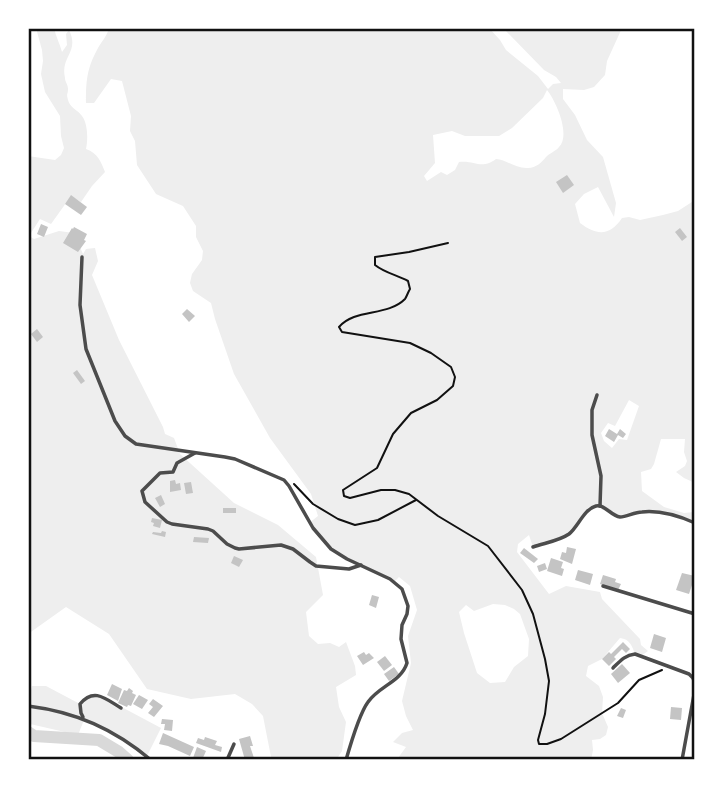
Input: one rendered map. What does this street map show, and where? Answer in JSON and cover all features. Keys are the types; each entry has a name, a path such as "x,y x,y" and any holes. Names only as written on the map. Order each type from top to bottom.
{"street":[{"path":"82,257 80,305 86,349 115,421 125,436 136,444 235,459 284,480 313,528 338,555 390,579 402,589 408,606 401,639 407,663 398,677 369,700 346,760"},
{"path":"597,395 592,410 592,435 600,463 600,506"},
{"path":"197,452 177,463 173,472 157,475 142,491 145,502 167,522 179,526 208,528 239,549 281,545 293,549 316,566 349,569 362,565"},
{"path":"533,547 569,534 590,510 600,506 619,517 639,512 656,512 695,523"},
{"path":"603,586 695,614"},
{"path":"613,668 629,654 635,654 689,674 693,678 695,688 682,760"},
{"path":"84,719 80,704 88,696 99,695 121,708"},
{"path":"28,706 64,712 84,719 129,742 151,760"},
{"path":"227,760 234,744"}],"path":[{"path":"448,243 409,253 375,257 375,265 408,281 410,289 404,299 386,309 349,318 339,327 342,332 410,343 451,367 455,377 453,386 437,400 411,412 393,434 377,468 343,490 344,496 350,498 395,490 409,494 438,516 488,546 522,590 533,614 549,681 539,744 561,739 618,702 639,680 669,667"},
{"path":"284,480 298,487 313,504 338,519 355,525 378,520 417,500"}],"shaded area":[{"path":"36,28 54,28 62,52 67,45 66,34 69,30 72,44 64,71 68,87 67,98 84,119 86,149 96,155 105,172 81,202 71,196 51,224 40,219 29,236 34,239 59,231 74,233 83,254 86,249 95,248 98,261 92,275 119,340 165,434 174,438 180,454 234,503 278,525 316,557 323,595 306,612 309,636 318,644 330,643 339,647 346,642 356,675 336,687 339,707 346,722 342,751 336,760 274,760 271,757 263,716 252,704 235,694 191,699 147,689 109,634 66,607 28,634 28,156 55,160 64,148 60,116 45,92 41,74 42,50"},
{"path":"109,28 489,28 506,50 538,76 548,89 553,84 561,83 544,70 503,28 622,28 607,61 605,75 594,87 584,90 563,89 563,99 575,115 587,140 603,157 616,203 614,217 598,187 584,194 575,204 580,223 592,230 603,232 613,228 622,218 640,220 663,215 678,211 695,200 695,483 676,472 685,466 687,461 684,452 685,439 661,439 651,469 641,472 642,491 664,507 684,513 694,512 695,523 646,511 619,517 600,506 590,510 569,534 533,547 529,535 518,544 517,552 549,594 566,586 600,592 602,599 648,651 641,656 635,654 628,641 620,638 602,659 588,666 586,676 599,686 603,697 602,713 608,727 606,735 592,740 591,760 398,758 406,747 393,742 402,733 413,730 402,701 411,663 408,636 417,610 410,586 399,577 394,582 338,555 309,523 318,516 311,494 270,438 234,374 211,303 193,291 190,283 192,274 202,260 203,251 196,237 196,226 183,206 156,194 137,165 135,141 130,131 131,116 122,81 111,79 94,103 86,103 89,68","holes":["547,90 558,110 563,135 559,147 538,164 524,168 496,159 486,164 459,162 455,170 447,175 441,172 427,181 424,176 435,163 433,135 452,131 465,136 499,136 512,128 543,98","629,400 639,406 627,440 619,439 612,448 604,441 601,433 608,423 615,426","493,604 505,605 520,614 529,639 528,656 514,667 505,682 490,683 477,673 459,612 466,605 474,611"]},
{"path":"32,686 46,686 80,704 83,700 99,695 161,728 147,756 129,742 84,720 78,735 30,724 28,701"}],"building":[{"path":"567,175 574,185 563,193 556,182"},
{"path":"71,195 87,207 81,215 65,204"},
{"path":"41,224 48,227 44,237 37,234"},
{"path":"74,227 87,234 84,240 86,241 78,252 63,243"},
{"path":"680,228 687,237 682,241 675,232"},
{"path":"187,309 195,316 189,322 182,314"},
{"path":"37,329 43,337 37,342 31,334"},
{"path":"77,370 85,381 81,384 73,373"},
{"path":"609,429 617,434 620,429 626,434 623,438 618,435 614,442 605,436"},
{"path":"175,480 176,484 180,483 181,490 170,492 170,481"},
{"path":"191,482 193,493 186,494 184,483"},
{"path":"161,495 165,504 160,507 155,498"},
{"path":"223,508 236,508 236,513 223,513"},
{"path":"152,518 162,520 160,528 153,526"},
{"path":"166,532 165,537 152,534 161,533"},
{"path":"194,537 209,538 208,543 193,542"},
{"path":"567,547 576,549 572,564 560,559 562,552 566,553"},
{"path":"524,548 538,559 534,563 520,553"},
{"path":"234,556 243,560 239,567 231,563"},
{"path":"551,558 563,562 562,576 547,571"},
{"path":"545,563 547,569 539,572 537,566"},
{"path":"578,570 593,574 590,585 575,580"},
{"path":"682,573 695,576 689,594 676,590"},
{"path":"603,575 616,579 615,582 621,584 618,590 600,584"},
{"path":"372,595 379,597 376,608 369,605"},
{"path":"654,634 666,638 662,652 650,648"},
{"path":"623,642 630,649 626,653 622,649 609,666 602,659"},
{"path":"364,652 374,658 363,665 357,656"},
{"path":"385,656 392,665 384,671 377,662"},
{"path":"622,664 630,673 618,683 611,674"},
{"path":"394,667 399,674 389,681 384,674"},
{"path":"112,684 122,689 118,701 107,695"},
{"path":"129,688 136,695 131,706 127,707 118,703 124,690"},
{"path":"139,695 148,700 142,709 133,704"},
{"path":"153,699 163,706 154,717 148,713 153,707 149,704"},
{"path":"671,707 682,708 681,720 670,719"},
{"path":"621,708 626,710 623,718 617,716"},
{"path":"162,719 173,720 172,731 164,730"},
{"path":"163,733 194,747 190,756 159,744"},
{"path":"250,736 254,758 245,760 239,739"},
{"path":"205,737 217,741 215,745 222,747 221,752 196,743 198,738 204,740"},
{"path":"197,747 206,751 202,760 193,758"}],"waterway":[{"path":"28,732 34,736 99,740 128,760"}]}
